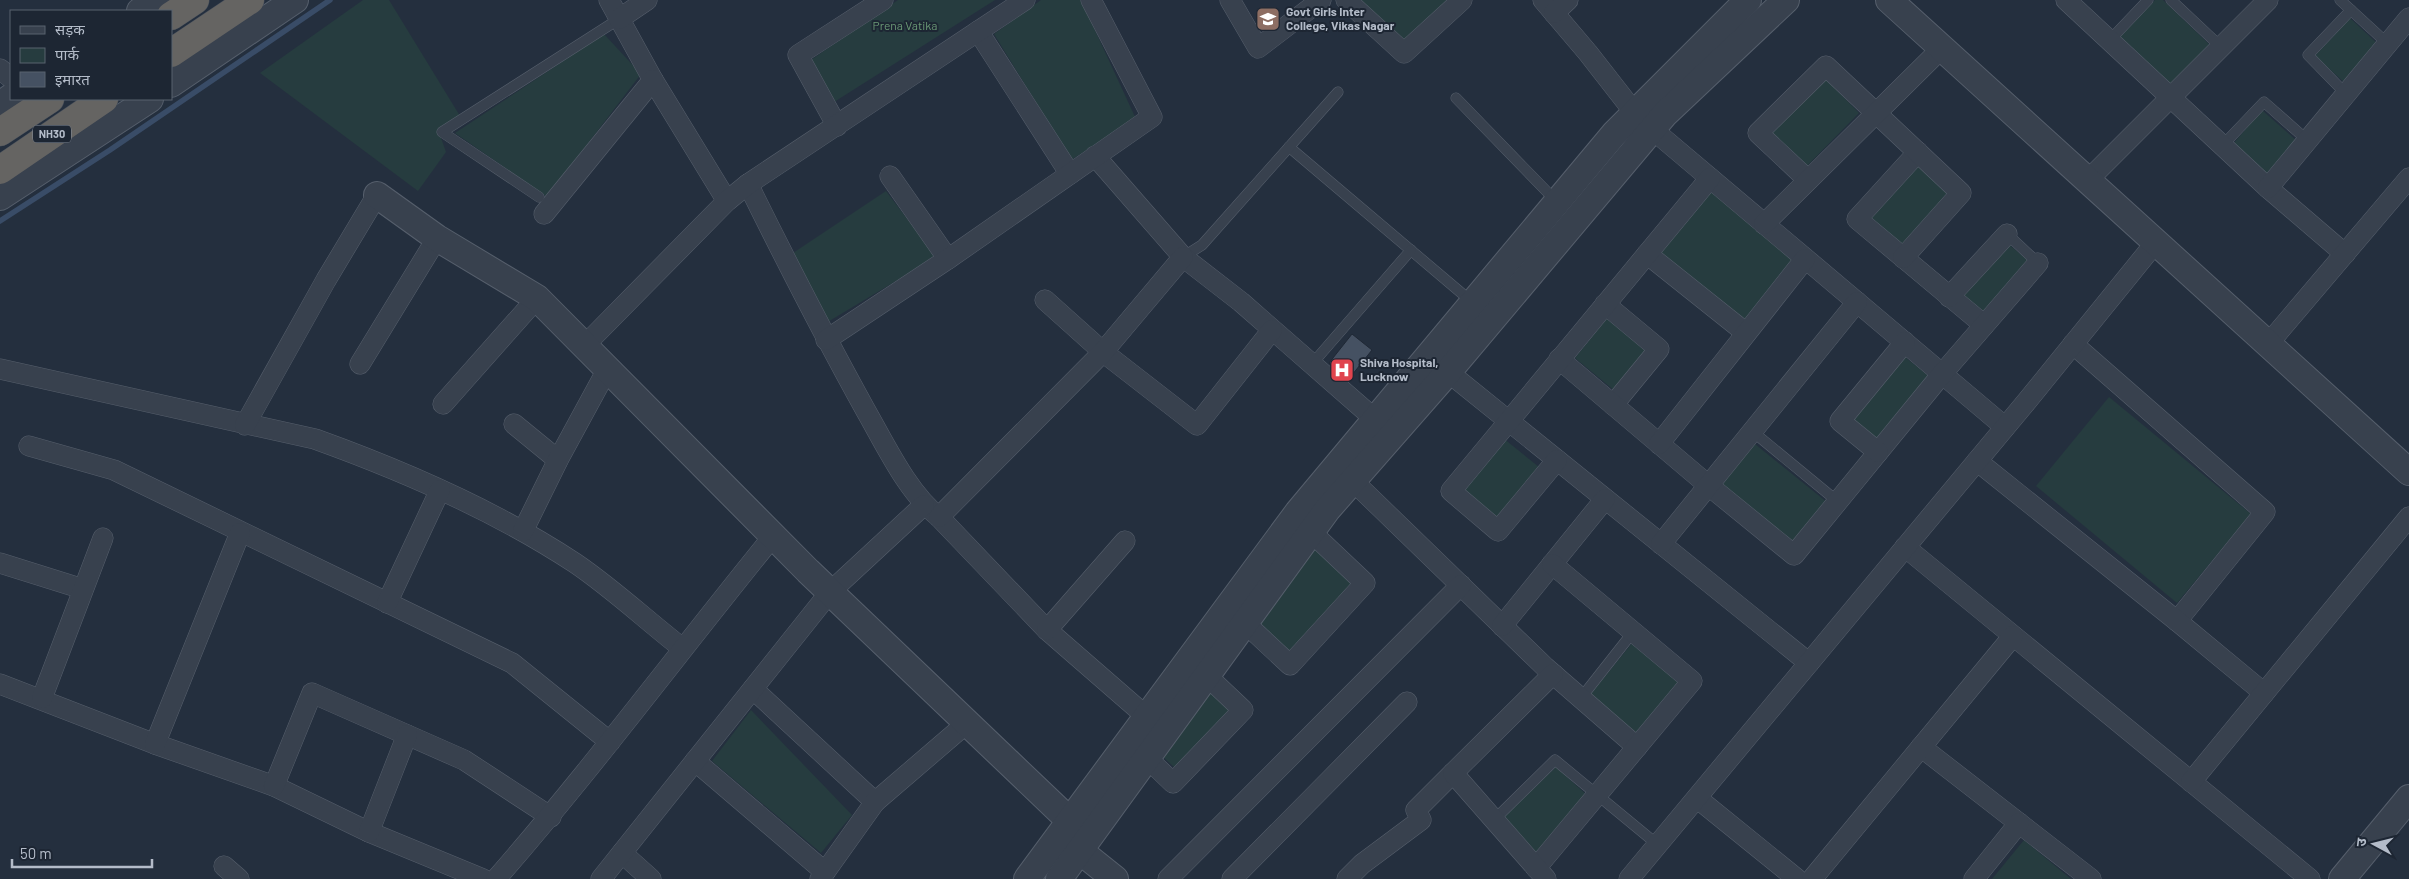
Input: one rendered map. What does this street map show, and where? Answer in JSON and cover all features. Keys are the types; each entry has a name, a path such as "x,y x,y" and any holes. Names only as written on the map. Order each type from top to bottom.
{"highway":[{"path":"172,15 195,0"},
{"path":"172,52 250,0"},
{"name":"NH30","path":"0,132 48,100"},
{"name":"NH30","path":"0,170 103,100"}],"street":[{"path":"142,10 157,0"},
{"path":"172,83 295,0"},
{"path":"609,0 654,80 727,201"},
{"path":"619,19 647,0"},
{"path":"837,126 798,56 882,0"},
{"path":"585,345 727,201 748,184 1025,0"},
{"path":"826,340 948,259 1152,117 1092,0"},
{"path":"1230,0 1258,48 1321,0"},
{"path":"1346,0 1404,53 1462,0"},
{"path":"1060,879 1327,510 1394,436 1492,320 1574,220 1643,121 1748,0"},
{"path":"1027,879 1298,512 1556,202 1643,121 1665,114 1786,0"},
{"path":"1889,0 2409,472"},
{"path":"2066,0 2268,188 2345,254"},
{"path":"2088,180 2221,47 2264,1"},
{"path":"1555,4 1643,121 2005,427"},
{"path":"2268,188 2409,18"},
{"path":"978,31 1070,174"},
{"path":"1764,224 1942,48"},
{"path":"1808,180 1758,132 1826,66 1877,112 1961,194 1903,258"},
{"path":"0,69 10,77"},
{"path":"541,206 654,80"},
{"path":"0,197 148,100"},
{"path":"1918,152 1857,219 1984,326"},
{"path":"1095,156 1183,257 1272,330 1394,436"},
{"path":"890,176 948,259"},
{"path":"1557,460 1498,531 1450,491 1710,178"},
{"path":"2268,344 2409,178"},
{"path":"748,184 826,340 880,435 932,511 1047,630 1147,717"},
{"path":"245,424 326,280 377,195 437,238 537,298 830,592 1070,821 1080,851 1115,879"},
{"path":"1556,202 1574,220"},
{"path":"1950,297 2007,234"},
{"path":"360,364 437,238"},
{"path":"1629,879 1977,461 2156,242"},
{"path":"1647,254 1746,333"},
{"path":"601,879 830,592 932,511 1103,352 1183,257"},
{"path":"1659,444 1805,259"},
{"path":"1559,359 1794,555 1942,374 2038,263"},
{"path":"443,404 537,298"},
{"path":"1045,300 1103,352 1197,426 1272,330"},
{"path":"1472,302 1492,320"},
{"path":"1661,544 1857,302"},
{"path":"1605,304 1659,350 1613,405"},
{"path":"1878,452 1840,421 1905,342"},
{"path":"2073,344 2265,512 2177,621"},
{"path":"523,531 558,460 608,368"},
{"path":"0,369 315,439 440,490 523,531 576,564 682,648"},
{"path":"1448,372 1809,663"},
{"path":"514,424 558,460"},
{"path":"29,446 114,470 512,664 610,742"},
{"path":"1977,461 2177,621 2264,694"},
{"path":"1353,481 1553,674 1637,746"},
{"path":"386,603 440,490"},
{"path":"1502,626 1605,499"},
{"path":"2191,782 2409,517"},
{"path":"1244,623 1290,665 1365,583 1311,532"},
{"path":"155,744 240,533"},
{"path":"496,879 551,816 682,648 774,535"},
{"path":"42,698 103,538"},
{"path":"1047,630 1125,541"},
{"path":"1905,547 2310,879"},
{"path":"0,563 83,589"},
{"path":"1453,773 1541,874 1597,795 1692,681 1552,564"},
{"path":"1168,879 1461,585"},
{"path":"1812,879 2013,636"},
{"path":"1347,879 1362,864 1421,820 1416,810 1553,674"},
{"path":"1147,758 1173,783 1243,710 1206,675"},
{"path":"0,684 42,698 155,744 274,786 369,832 483,879"},
{"path":"753,689 875,802"},
{"path":"274,786 312,693 464,760 551,816"},
{"path":"1232,879 1407,702"},
{"path":"695,761 822,876 875,802 967,723"},
{"path":"369,832 407,735"},
{"path":"1921,747 2091,879"},
{"path":"1697,798 1797,879"},
{"path":"2342,879 2409,798"},
{"path":"1974,879 2019,823"},
{"path":"622,853 651,879"}],"lane":[{"path":"2110,40 2148,0"},
{"path":"2171,0 2221,47"},
{"path":"2340,0 2388,44"},
{"path":"2346,94 2308,56 2351,10"},
{"path":"541,206 442,132 619,19"},
{"path":"1183,257 1202,245 1338,92"},
{"path":"1456,98 1556,202"},
{"path":"2222,146 2264,102 2307,140"},
{"path":"1289,147 1472,302"},
{"path":"2007,234 2038,263"},
{"path":"1312,364 1411,250"},
{"path":"1752,431 1838,501"},
{"path":"1581,698 1633,632"},
{"path":"1494,820 1555,760 1658,845"}],"green space":[{"path":"363,0 389,0 460,116 441,126 439,132 446,152 418,191 260,73"},
{"name":"Prena Vatika","path":"898,0 995,0 831,104 808,62"},
{"path":"1041,0 1081,0 1136,119 1071,160 994,34"},
{"path":"1353,0 1448,0 1400,44"},
{"path":"2155,0 2163,0 2212,47 2172,89 2118,39"},
{"path":"2350,18 2381,47 2346,84 2315,56"},
{"path":"604,34 641,74 547,197 455,133"},
{"path":"1823,76 1859,113 1804,169 1767,133"},
{"path":"2262,110 2297,141 2267,174 2233,144"},
{"path":"1917,162 1952,194 1904,248 1869,217"},
{"path":"1710,190 1795,259 1745,322 1659,253"},
{"path":"886,191 936,257 826,323 793,253"},
{"path":"2006,242 2032,264 1985,318 1960,296"},
{"path":"1608,317 1648,350 1615,391 1575,358"},
{"path":"1901,354 1930,377 1879,441 1851,419"},
{"path":"2109,397 2251,514 2177,603 2036,486"},
{"path":"1503,438 1539,467 1498,520 1461,491"},
{"path":"1755,444 1828,503 1795,544 1722,484"},
{"path":"1314,548 1355,583 1290,653 1259,622"},
{"path":"1633,642 1681,681 1637,735 1589,696"},
{"path":"1212,691 1230,710 1175,768 1163,757"},
{"path":"751,710 852,815 821,853 712,761"},
{"path":"1556,767 1589,797 1536,858 1501,820"},
{"path":"2024,840 2071,879 1992,879"}],"building":[{"path":"1352,334 1372,350 1348,380 1329,363"}],"waterway":[{"path":"0,221 110,150 330,0"}],"place":[{"name":"Govt Girls Inter College, Vikas Nagar","path":"1268,19"},
{"name":"Shiva Hospital, Lucknow","path":"1342,370"}]}
